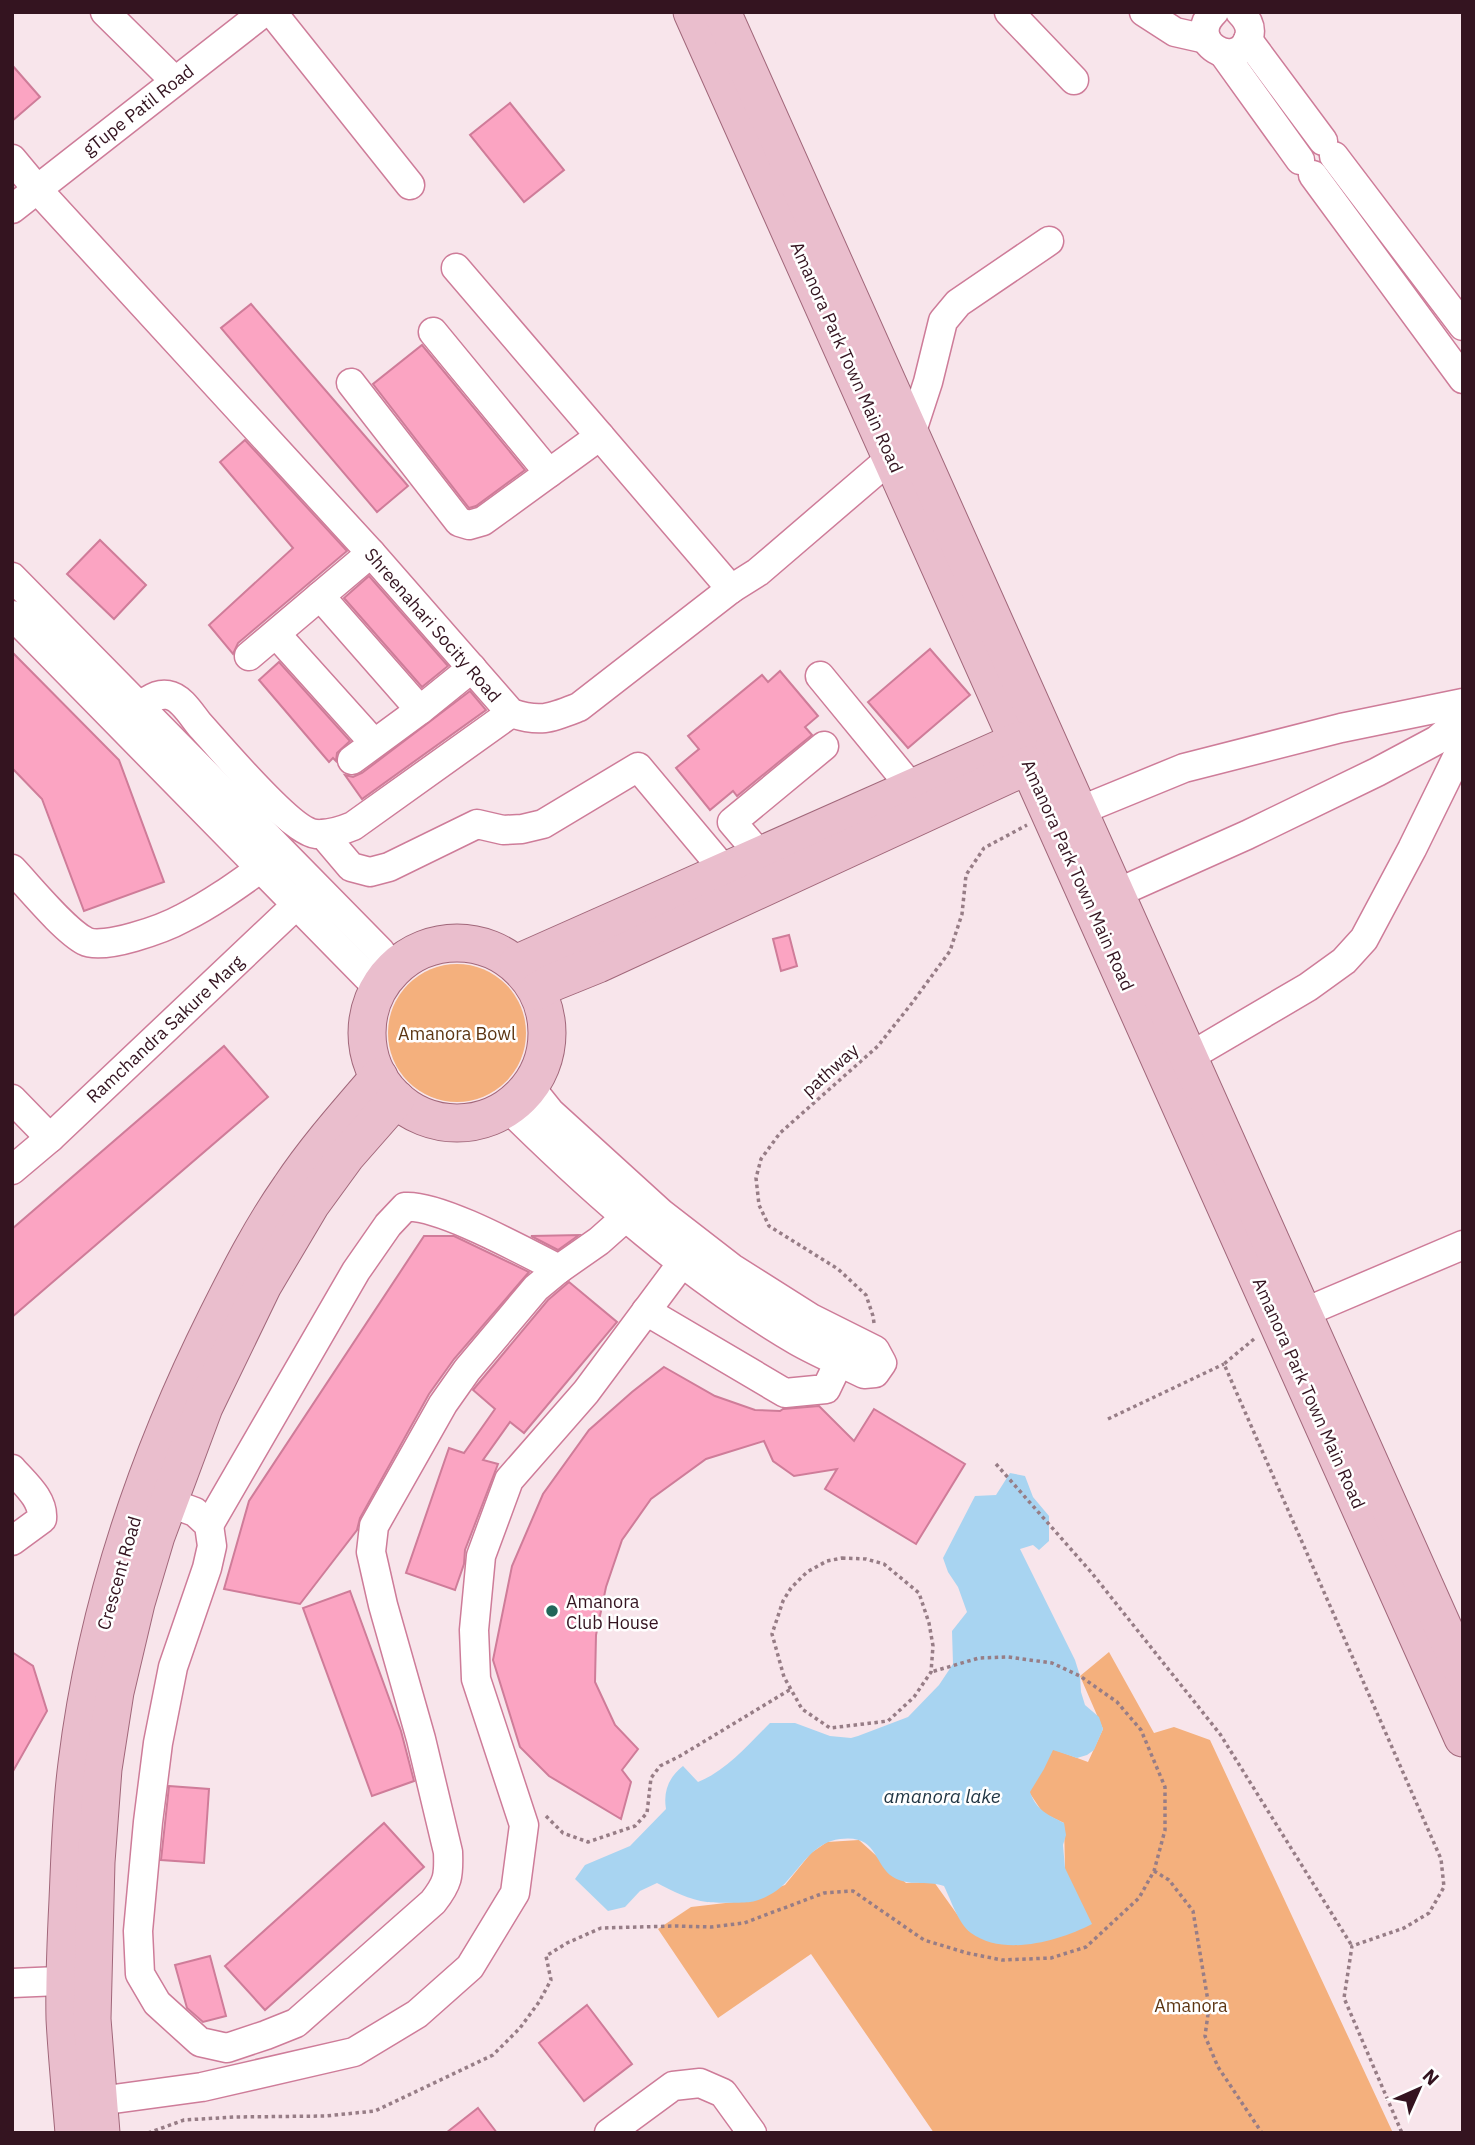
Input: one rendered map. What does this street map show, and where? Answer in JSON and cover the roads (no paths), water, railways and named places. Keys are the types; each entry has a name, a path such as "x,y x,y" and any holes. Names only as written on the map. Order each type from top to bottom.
{"main road":[{"name":"Amanora Park Town Main Road","path":"692,12 901,446 1290,1317 1463,1672"},
{"name":"Amanora Park Town Main Road","path":"722,12 1024,753 1065,812"},
{"path":"528,977 724,871 912,788 1024,753"},
{"path":"528,977 546,1015 547,1041 541,1067 519,1097 492,1116 476,1121 440,1122 408,1108 388,1088 369,1051 368,1015 385,979 404,959 422,949 456,942 474,944 491,949 528,977 551,983 598,964 1024,753"},
{"name":"Amanora Park Town Main Road","path":"1104,899 1189,1057 1290,1317 1463,1738"},
{"name":"Crescent Road","path":"74,2133 65,2020 79,1980 96,1862 103,1769 115,1692 136,1603 168,1502 204,1407 263,1285 311,1204 346,1156 388,1088"},
{"name":"Crescent Road","path":"100,2117 92,2019 79,1980 69,1861 76,1766 88,1687 110,1596 130,1528 180,1396 240,1272 288,1189 325,1139 388,1088"}],"street":[{"path":"105,12 175,80"},
{"name":"gTupe Patil Road","path":"12,209 264,12"},
{"path":"272,12 410,185"},
{"path":"1009,12 1074,80"},
{"path":"1144,12 1175,32 1237,51 1249,28 1326,144 1463,326"},
{"path":"1220,44 1303,163 1463,379"},
{"path":"1303,163 1326,144"},
{"name":"Shreenahari Socity Road","path":"12,159 371,553 511,713 530,720 552,718 579,707 731,589 758,572 901,446"},
{"path":"901,446 928,382 943,321 958,303 1049,241"},
{"path":"456,268 731,589"},
{"path":"433,332 549,473"},
{"path":"351,383 459,522 469,525 482,521 600,436"},
{"path":"249,656 371,553"},
{"path":"12,577 131,717 385,979"},
{"path":"320,596 420,710"},
{"path":"12,615 131,717"},
{"path":"276,634 363,752 471,668"},
{"path":"820,676 912,788"},
{"path":"131,717 149,699 170,695 181,702 294,824 314,834 332,834 353,826 511,713"},
{"path":"1065,812 1184,768 1341,728 1463,703"},
{"path":"1104,899 1247,835 1377,772 1437,740 1463,718"},
{"path":"1189,1057 1308,987 1344,961 1364,939 1463,745"},
{"path":"760,855 732,822 824,747"},
{"path":"323,834 351,867 370,872 389,867 477,824 503,830 543,824 638,767 724,871"},
{"path":"219,806 250,778"},
{"path":"219,806 261,868 306,895"},
{"path":"12,869 63,923 87,943 106,944 123,941 182,919 261,868"},
{"name":"Ramchandra Sakure Marg","path":"12,1170 50,1138 306,895"},
{"path":"519,1097 551,1112 661,1213 732,1268 811,1318 874,1350 882,1363 875,1373 864,1374 798,1342 716,1290 626,1217 519,1097"},
{"path":"12,1100 50,1138"},
{"path":"559,1269 439,1213 416,1206 405,1208 388,1226 356,1271 209,1525 212,1546 207,1568 173,1667 158,1743 138,1931 140,1974 157,2003 200,2042 227,2048 296,2023 433,1902 446,1885 448,1852 421,1739 383,1605 371,1552 374,1526 443,1404 467,1370 536,1288 599,1241 626,1217"},
{"path":"1290,1317 1463,1245"},
{"path":"100,2117 202,2087 354,2052 417,2014 470,1967 515,1893 524,1825 476,1679 474,1630 481,1556 509,1479 586,1392 682,1263"},
{"path":"646,1311 785,1393 826,1390 839,1362"},
{"path":"12,1469 40,1502 43,1511 42,1519 12,1541"},
{"path":"168,1502 195,1512 209,1525"},
{"path":"12,1983 79,1980"},
{"path":"609,2133 673,2086 700,2083 723,2093 752,2133"}],"water":[{"name":"amanora lake","path":"1010,1473 1025,1476 1033,1497 1049,1516 1049,1541 1039,1550 1033,1545 1020,1549 1075,1660 1085,1705 1099,1717 1103,1729 1094,1750 1087,1755 1077,1758 1053,1750 1030,1792 1039,1808 1064,1823 1065,1868 1092,1924 1064,1936 1032,1944 999,1944 984,1940 971,1933 962,1923 944,1886 905,1882 893,1877 868,1845 852,1839 823,1844 780,1888 750,1902 701,1901 657,1883 640,1891 625,1907 608,1911 575,1879 585,1865 630,1846 666,1809 668,1785 683,1766 698,1782 737,1756 770,1723 795,1723 830,1736 851,1738 908,1717 939,1685 953,1664 952,1631 967,1612 943,1558 975,1496 996,1495"}],"place":[{"name":"Amanora Club House","path":"552,1611"}],"park label":[{"name":"Amanora Bowl","path":"457,1033"},
{"name":"Amanora","path":"1191,2005"}]}
